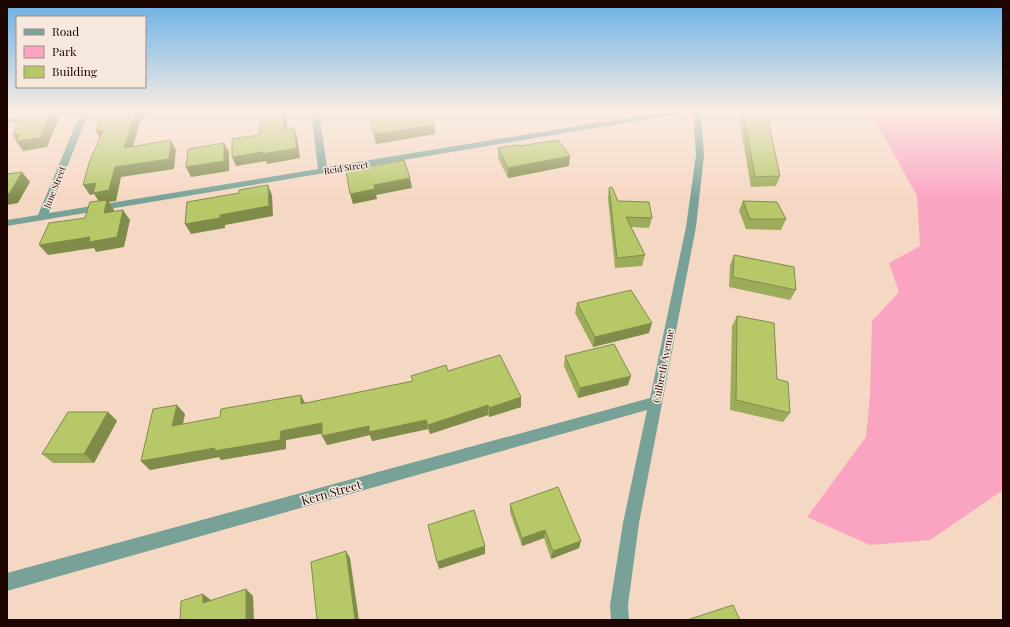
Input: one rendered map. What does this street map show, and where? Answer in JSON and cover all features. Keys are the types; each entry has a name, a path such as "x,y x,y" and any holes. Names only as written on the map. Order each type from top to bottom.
{"street":[{"name":"June Street","path":"42,218 73,140"},
{"path":"319,140 323,170"},
{"name":"Reid Street","path":"7,223 505,140"},
{"name":"Culbreth Avenue","path":"620,620 619,605 631,523 691,227 700,154 699,140"},
{"name":"Kern Street","path":"7,582 655,402"}],"green space":[{"path":"886,140 1003,140 1003,490 930,540 870,545 807,517 866,437 870,396 872,321 899,292 889,263 920,246 917,196"}],"building":[{"path":"99,140 127,140 124,148 171,140 169,159 115,167 109,190 93,193 96,183 83,185 89,163"},
{"path":"232,140 296,140 297,148 263,154 263,152 232,157"},
{"path":"558,140 570,156 508,168 498,148"},
{"path":"748,140 772,140 780,176 755,177"},
{"path":"224,143 224,161 186,167 188,149"},
{"path":"404,160 410,178 374,185 375,189 350,194 346,171"},
{"path":"22,172 10,193 7,194 7,174"},
{"path":"268,185 269,206 220,215 220,218 185,224 187,202 239,193 239,190"},
{"path":"612,187 618,201 649,202 652,218 626,217 645,255 617,258 609,188"},
{"path":"107,200 104,213 123,210 117,237 89,242 90,237 39,245 49,223 85,218 90,202"},
{"path":"743,201 777,202 786,219 750,219"},
{"path":"734,255 794,267 796,290 733,277"},
{"path":"631,290 652,323 595,337 577,303"},
{"path":"737,316 774,323 777,379 788,382 790,413 736,400"},
{"path":"614,344 631,376 580,388 565,356"},
{"path":"500,355 521,397 489,408 488,405 428,425 426,420 369,432 369,426 322,436 322,423 281,431 280,440 214,451 215,448 141,461 153,409 177,405 172,426 220,417 221,409 301,395 301,404 413,381 411,376 446,365 448,371"},
{"path":"68,412 108,412 84,454 42,454"},
{"path":"558,487 581,541 553,551 545,530 522,538 510,504"},
{"path":"474,510 485,546 437,562 428,525"},
{"path":"346,551 355,619 317,620 311,562"},
{"path":"246,589 246,620 180,620 181,601 203,594 203,603"},
{"path":"733,605 740,620 687,620"}]}
